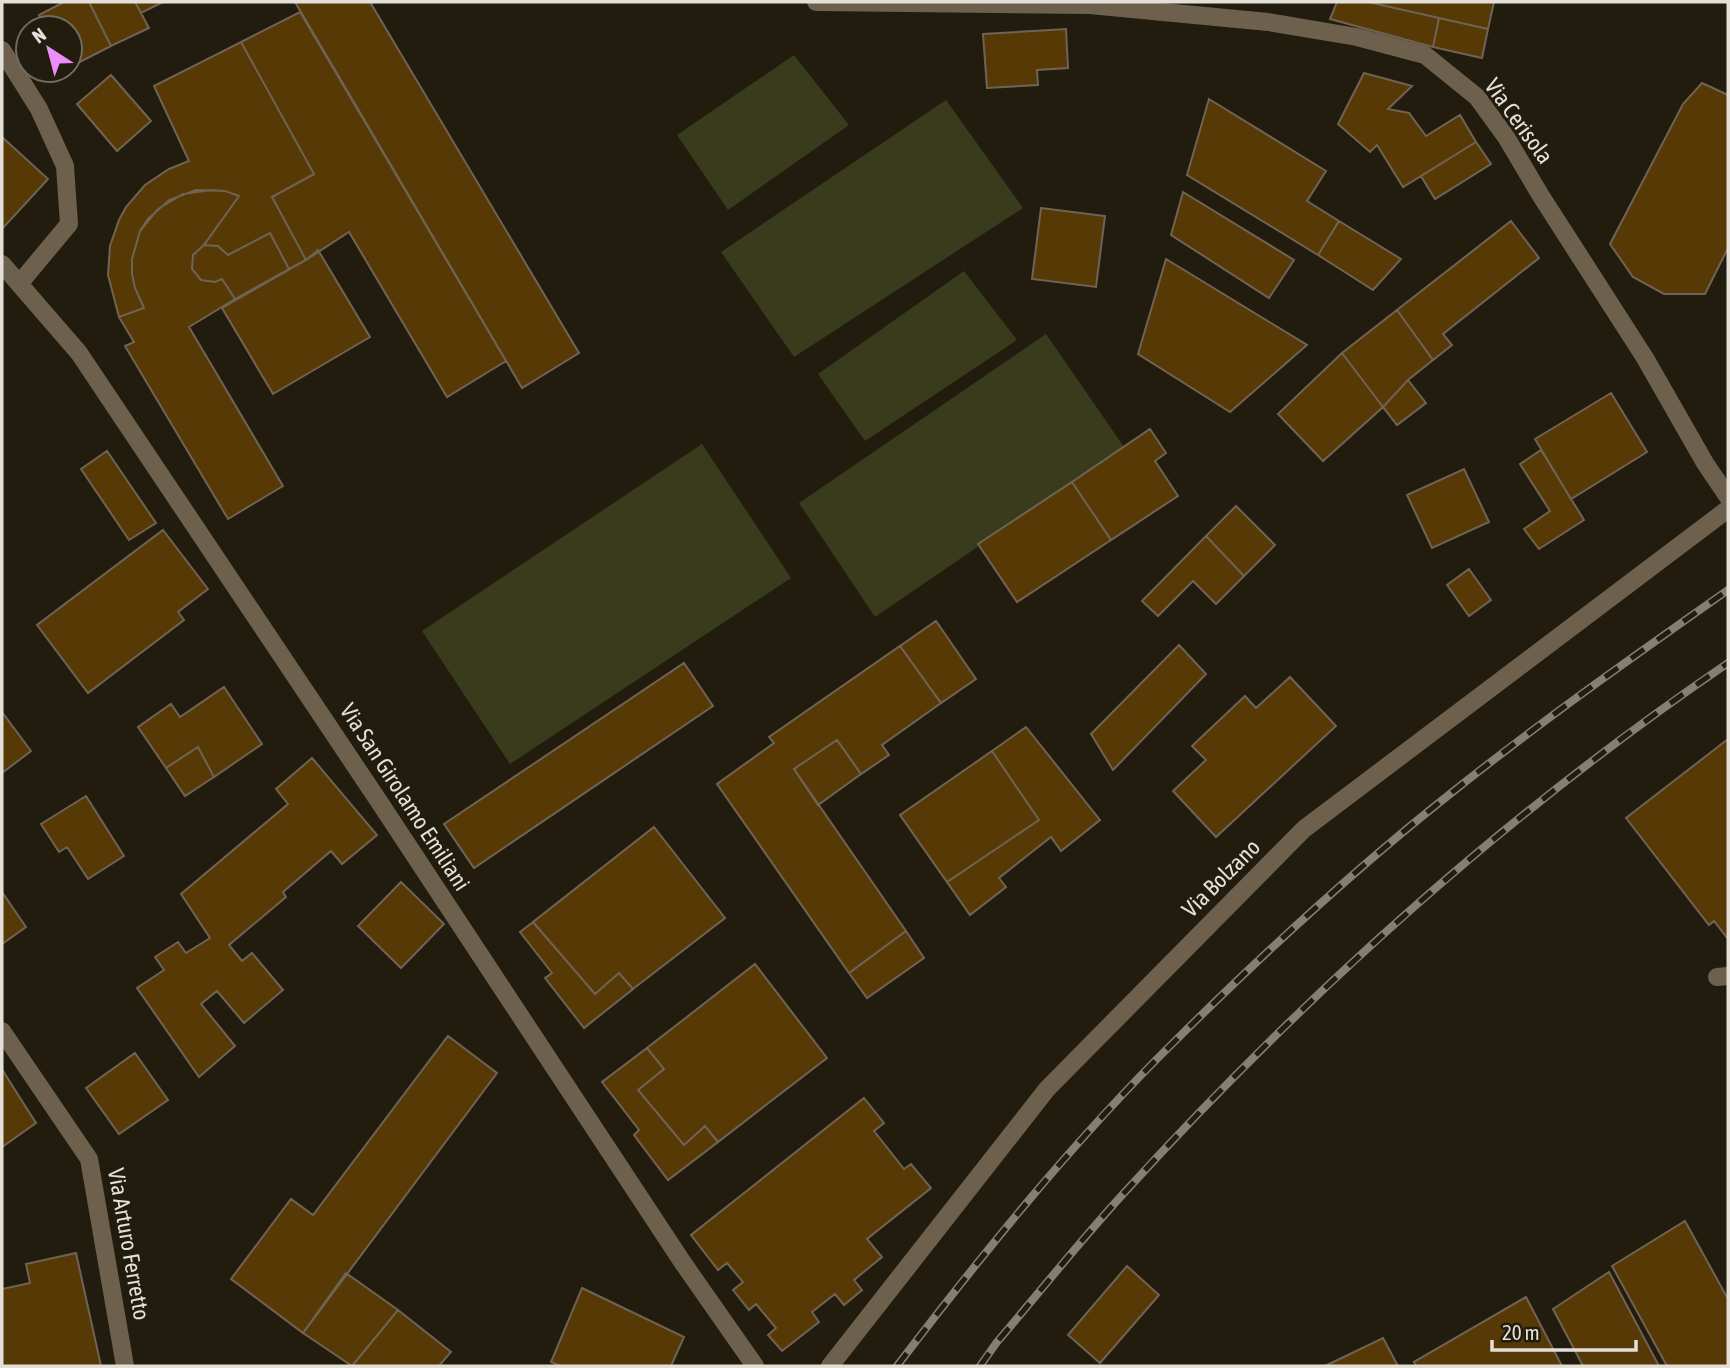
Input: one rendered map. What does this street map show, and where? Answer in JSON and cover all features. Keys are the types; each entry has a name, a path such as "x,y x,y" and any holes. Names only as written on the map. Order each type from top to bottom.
{"street":[{"name":"Via Cerisola","path":"816,2 1090,5 1268,22 1357,37 1425,55 1477,97 1506,137 1728,497"},
{"path":"2,50 39,109 65,166 69,223 19,284"},
{"name":"Via San Girolamo Emiliani","path":"2,264 79,353 382,806 675,1252 755,1366"},
{"name":"Via Bolzano","path":"830,1366 1047,1089 1304,830 1728,509"},
{"name":"Via Arturo Ferretto","path":"2,1031 7,1051 89,1159 125,1366"}],"green space":[{"path":"794,55 849,125 728,210 677,135"},
{"path":"946,100 1023,208 794,357 721,252"},
{"path":"964,271 1017,340 865,441 818,374"},
{"path":"1046,334 1124,447 875,617 799,503"},
{"path":"702,444 791,578 510,764 422,631"}],"building":[{"path":"64,2 89,2 111,46 84,60 84,14 41,14"},
{"path":"89,2 135,2 149,28 111,46"},
{"path":"135,2 163,2 141,13"},
{"path":"295,2 370,2 579,353 522,388"},
{"path":"1337,2 1368,2 1439,18 1433,47 1330,19"},
{"path":"1368,2 1494,2 1488,29"},
{"path":"300,12 506,361 447,397 349,232 306,260 272,197 314,174 241,42"},
{"path":"1439,18 1488,29 1482,58 1433,47"},
{"path":"1066,29 1068,68 1037,70 1038,85 987,88 983,34"},
{"path":"241,42 314,174 272,197 306,260 289,269 270,233 228,255 218,246 204,245 239,196 211,190 183,194 158,209 140,231 132,259 132,274 144,308 119,317 108,275 110,246 119,220 126,207 145,185 169,169 189,161 154,86"},
{"path":"1364,73 1412,86 1388,109 1409,113 1426,136 1460,115 1476,142 1403,187 1377,145 1370,152 1338,124"},
{"path":"111,75 151,121 117,151 77,104"},
{"path":"1702,83 1728,95 1728,248 1705,294 1664,294 1633,277 1610,244 1683,104"},
{"path":"1209,99 1326,171 1307,201 1339,221 1318,255 1187,175"},
{"path":"2,137 48,179 2,229"},
{"path":"1476,142 1491,164 1435,199 1421,176"},
{"path":"196,190 225,191 239,196 204,245 193,255 192,269 201,280 215,282 222,279 235,299 189,327 283,486 228,519 125,346 134,342 119,317 144,308 132,274 132,259 140,231 148,219 169,200"},
{"path":"1183,192 1294,260 1269,298 1171,235"},
{"path":"1041,208 1105,216 1096,287 1032,279"},
{"path":"1339,221 1401,259 1373,290 1318,255"},
{"path":"1511,221 1539,258 1443,334 1452,345 1433,360 1397,310"},
{"path":"270,233 289,269 235,299 222,279 215,282 201,280 192,269 193,255 204,245 218,246 228,255"},
{"path":"318,250 370,337 273,394 222,308 306,260"},
{"path":"1166,259 1307,345 1230,412 1138,354"},
{"path":"1397,310 1433,360 1408,380 1383,407 1342,353"},
{"path":"1342,353 1383,407 1323,461 1278,414"},
{"path":"1408,380 1426,403 1397,425 1383,407"},
{"path":"1611,393 1647,452 1571,499 1535,439"},
{"path":"1150,429 1166,453 1155,461 1178,496 1111,540 1072,482"},
{"path":"1541,450 1584,520 1539,549 1524,529 1550,511 1520,464"},
{"path":"107,451 156,523 129,540 81,469"},
{"path":"1464,469 1489,522 1432,548 1407,495"},
{"path":"1072,482 1111,540 1017,602 978,544"},
{"path":"1236,506 1275,545 1244,576 1206,536"},
{"path":"163,530 208,589 178,612 184,620 88,693 37,625"},
{"path":"1206,536 1244,576 1216,604 1193,581 1158,616 1142,601"},
{"path":"1469,569 1491,600 1469,616 1447,585"},
{"path":"936,621 976,679 941,703 900,646"},
{"path":"1179,645 1206,674 1113,770 1091,734"},
{"path":"900,646 941,703 882,745 889,755 861,774 837,740 794,769 906,931 849,973 717,784 774,743 769,737"},
{"path":"684,663 713,706 474,868 444,824"},
{"path":"1290,677 1336,726 1216,837 1173,791 1206,760 1192,746 1245,696 1256,708"},
{"path":"224,687 262,744 214,777 198,747 166,768 138,727 171,704 180,717"},
{"path":"2,712 31,751 2,773"},
{"path":"1026,727 1100,820 1061,851 1051,837 999,878 1006,887 970,915 947,882 1039,820 992,751"},
{"path":"1728,739 1728,939 1714,921 1709,925 1626,818"},
{"path":"837,740 861,774 818,805 794,769"},
{"path":"198,747 214,777 185,796 166,768"},
{"path":"992,751 1039,820 947,882 900,815"},
{"path":"312,758 377,835 342,864 331,851 283,892 286,897 229,945 242,961 252,953 283,990 244,1023 217,991 201,1004 235,1046 199,1077 137,988 164,970 155,957 178,942 186,953 210,938 181,894 288,804 276,789"},
{"path":"86,796 124,856 88,879 67,847 59,852 41,824"},
{"path":"654,827 725,918 633,989 619,973 595,994 533,922"},
{"path":"401,882 444,924 401,968 358,926"},
{"path":"2,892 26,927 2,944"},
{"path":"533,922 595,994 619,973 633,989 584,1028 545,978 552,973 520,932"},
{"path":"906,931 924,958 867,998 849,973"},
{"path":"755,964 827,1058 718,1142 705,1126 684,1145 638,1090 664,1069 647,1048"},
{"path":"448,1036 497,1073 303,1333 231,1279 291,1199 313,1215"},
{"path":"647,1048 664,1069 638,1090 684,1145 705,1126 718,1142 668,1180 634,1135 639,1130 602,1082"},
{"path":"135,1053 168,1100 119,1134 86,1088"},
{"path":"2,1072 36,1123 2,1147"},
{"path":"864,1098 884,1123 874,1131 904,1169 911,1164 931,1188 867,1239 882,1257 854,1280 862,1290 844,1305 835,1294 812,1312 819,1322 782,1351 768,1335 776,1328 756,1304 749,1310 733,1290 743,1282 727,1263 718,1270 691,1235"},
{"path":"1685,1221 1728,1299 1728,1366 1667,1366 1612,1266"},
{"path":"76,1253 101,1366 2,1366 2,1289 30,1283 26,1264"},
{"path":"1127,1266 1159,1295 1100,1363 1068,1335"},
{"path":"1609,1272 1659,1366 1583,1366 1553,1309"},
{"path":"346,1273 398,1310 352,1366 303,1333"},
{"path":"582,1288 684,1337 671,1366 561,1366 551,1362"},
{"path":"1526,1297 1562,1366 1416,1366 1414,1362"},
{"path":"398,1310 451,1352 439,1366 352,1366"},
{"path":"1383,1338 1398,1366 1325,1366"}],"railway":[{"path":"897,1366 963,1281 1066,1157 1139,1077 1276,944 1379,852 1484,767 1728,590"},
{"path":"980,1366 997,1342 1124,1193 1193,1119 1336,978 1411,910 1565,782 1728,663"}]}
